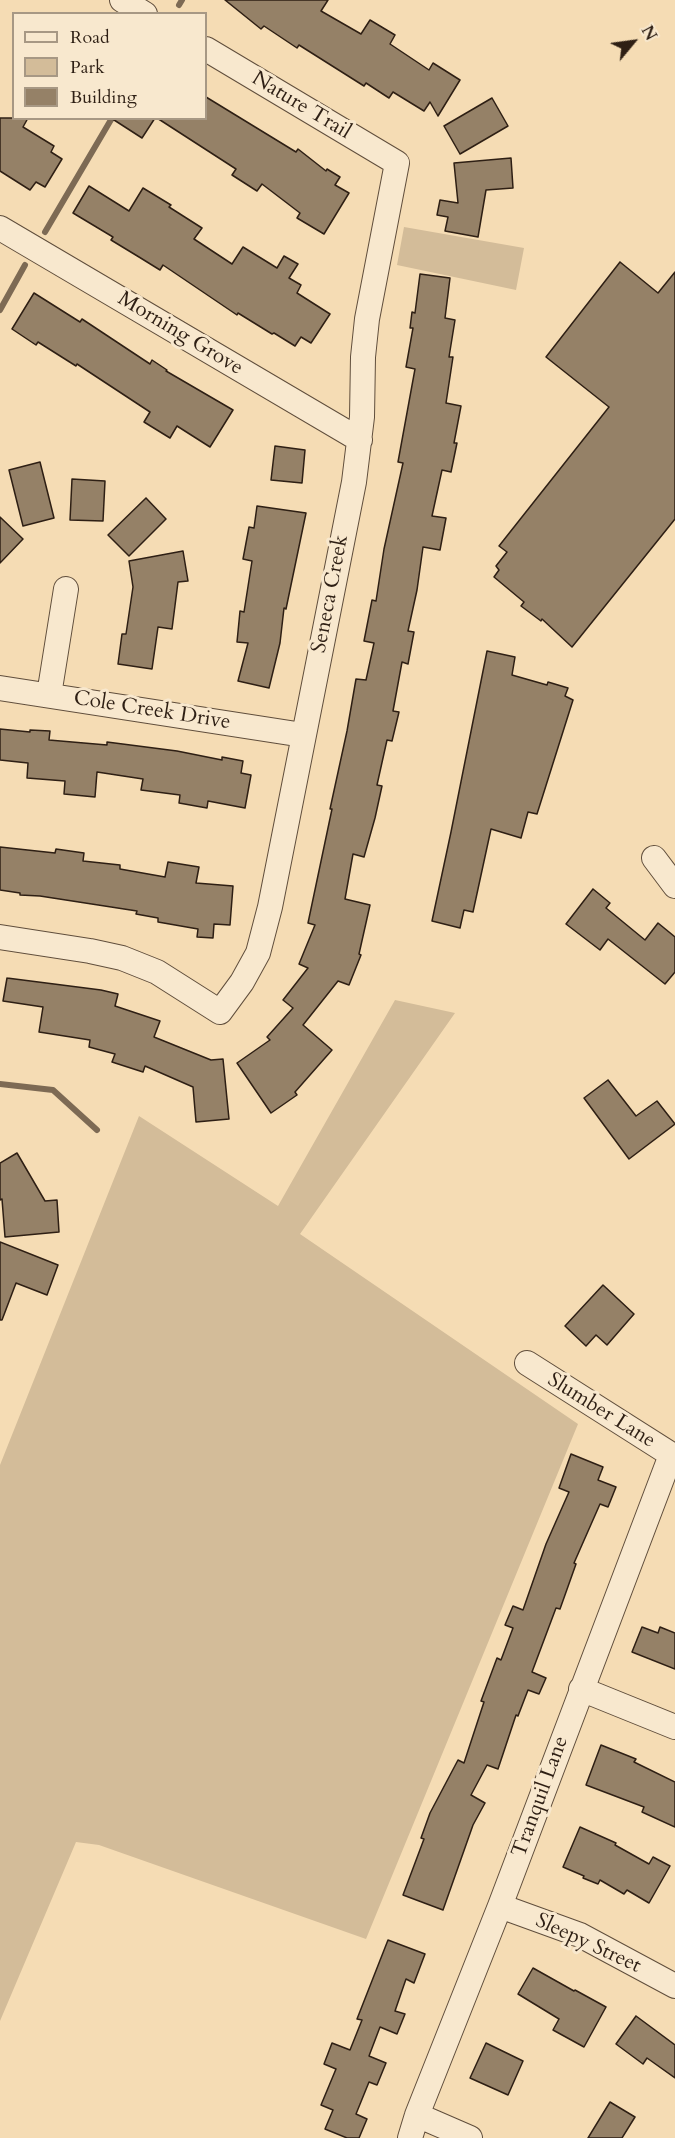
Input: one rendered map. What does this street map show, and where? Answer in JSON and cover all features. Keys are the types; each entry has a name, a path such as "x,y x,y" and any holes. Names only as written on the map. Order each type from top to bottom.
{"street":[{"path":"122,0 142,12"},
{"name":"Nature Trail","path":"207,51 397,163"},
{"name":"Seneca Creek","path":"0,937 122,958 157,972 220,1012 242,982 258,953 270,907 354,482 360,440 363,357 367,320 397,163"},
{"name":"Morning Grove","path":"0,228 360,440"},
{"path":"50,695 66,589"},
{"name":"Cole Creek Drive","path":"0,687 303,735"},
{"path":"654,858 675,886"},
{"name":"Slumber Lane","path":"528,1364 673,1456"},
{"name":"Tranquil Lane","path":"410,2138 581,1689 673,1456"},
{"path":"581,1689 675,1727"},
{"name":"Sleepy Street","path":"500,1906 580,1935 675,1986"},
{"path":"417,2115 470,2138"}],"green space":[{"path":"404,227 524,248 516,290 397,265"},
{"path":"395,1000 455,1013 300,1234 578,1424 366,1939 99,1845 76,1842 0,2021 0,1465 139,1116 278,1206"}],"building":[{"path":"225,0 328,0 321,11 361,34 370,20 395,35 390,44 429,70 433,63 460,80 438,116 430,102 424,111 393,92 389,98 366,83 364,86 299,45 297,48 264,26 261,29"},
{"path":"207,98 296,152 298,149 326,171 327,169 340,177 335,185 349,193 324,234 297,218 300,213 262,184 257,191 232,175 236,169 160,120 207,120"},
{"path":"492,98 508,126 460,154 444,126"},
{"path":"0,118 27,120 23,127 54,146 51,152 62,159 45,187 36,182 30,190 0,171"},
{"path":"114,120 154,120 142,138"},
{"path":"511,158 513,188 486,190 478,237 445,231 448,217 437,215 440,200 458,203 454,163"},
{"path":"89,186 129,211 143,188 202,228 194,239 232,264 243,247 277,268 284,256 298,264 289,278 301,285 297,293 330,314 311,343 301,337 295,346 274,333 272,334 238,313 237,315 163,265 160,270 111,240 113,237 73,213"},
{"path":"620,262 658,293 675,272 675,519 572,647 542,619 541,621 521,606 524,602 494,577 499,570 496,566 507,552 499,546 609,407 546,357"},
{"path":"420,274 450,278 445,318 455,320 449,357 453,357 446,403 461,406 454,443 457,443 451,472 442,470 432,516 446,518 440,550 423,547 408,631 414,632 408,664 402,662 393,711 399,712 392,741 387,740 377,785 382,786 375,818 364,857 353,854 345,899 370,905 359,954 361,955 349,985 338,981 303,1025 332,1050 295,1092 297,1095 271,1113 237,1063 270,1040 267,1037 293,1008 283,1000 308,968 299,964 315,925 308,923 356,679 366,680 374,643 364,641 372,600 376,601 384,549 403,463 398,462 415,369 406,367 413,328 410,328 412,312 415,313"},
{"path":"34,293 80,322 82,319 150,364 152,360 166,371 233,410 210,447 177,426 170,438 144,422 150,412 77,364 76,366 38,342 36,345 12,329"},
{"path":"275,446 305,450 302,483 271,480"},
{"path":"40,462 54,518 23,526 9,470"},
{"path":"72,479 105,481 103,521 70,520"},
{"path":"146,498 166,519 129,556 108,535"},
{"path":"257,506 306,513 286,609 284,608 280,643 269,688 238,681 248,643 237,642 240,611 244,612 252,561 243,559 249,527 254,528"},
{"path":"0,517 23,539 0,563"},
{"path":"183,551 188,581 178,582 172,629 158,627 152,669 118,664 122,634 126,634 133,587 129,561"},
{"path":"487,651 515,657 512,675 547,685 548,682 568,688 565,696 573,700 537,814 528,812 521,838 491,829 473,912 464,910 460,928 432,921"},
{"path":"0,729 50,731 49,740 107,745 107,742 177,751 222,760 222,757 243,761 241,773 251,775 245,808 208,801 207,808 179,803 180,795 141,790 143,779 97,772 95,797 64,794 65,781 27,778 28,763 0,760"},
{"path":"0,847 55,853 56,849 84,853 83,861 120,865 120,869 165,877 168,862 199,867 196,883 233,886 230,925 214,924 213,938 197,937 198,929 158,922 158,918 136,914 137,911 20,895 20,893 0,890"},
{"path":"593,889 610,903 606,908 645,940 658,923 675,937 675,972 665,984 608,939 600,950 566,924"},
{"path":"7,978 118,994 115,1006 160,1021 154,1037 211,1060 223,1059 229,1119 196,1122 193,1087 145,1066 143,1072 112,1062 115,1054 89,1047 90,1040 39,1032 43,1007 3,1001"},
{"path":"608,1080 636,1116 657,1101 675,1124 629,1159 584,1098"},
{"path":"17,1153 45,1201 57,1200 59,1232 5,1237 2,1199 0,1200 0,1163"},
{"path":"0,1242 58,1265 47,1295 16,1283 2,1320 0,1320"},
{"path":"603,1285 634,1314 607,1345 596,1335 586,1346 565,1326"},
{"path":"571,1454 603,1467 598,1480 616,1487 608,1507 600,1504 574,1563 576,1564 560,1609 556,1608 532,1672 546,1678 539,1694 528,1690 518,1716 516,1715 498,1769 487,1765 471,1795 485,1803 473,1825 443,1910 403,1895 424,1839 421,1838 430,1813 458,1760 464,1763 484,1702 481,1701 497,1658 501,1660 513,1628 505,1625 513,1606 523,1610 546,1544 569,1492 559,1488"},
{"path":"642,1627 658,1633 660,1627 675,1633 675,1669 632,1652"},
{"path":"601,1745 636,1759 634,1762 675,1782 675,1827 642,1812 644,1807 586,1785"},
{"path":"580,1827 616,1843 615,1845 649,1864 653,1857 670,1866 649,1903 627,1890 624,1894 600,1880 598,1884 563,1867"},
{"path":"388,1940 425,1954 414,1983 406,1979 395,2011 405,2014 397,2034 380,2027 369,2056 386,2063 377,2085 369,2082 356,2114 367,2119 359,2138 347,2138 325,2129 333,2110 321,2105 336,2069 324,2064 332,2043 350,2050 362,2020 357,2019"},
{"path":"533,1968 606,2007 584,2047 553,2030 559,2019 518,1994"},
{"path":"636,2016 675,2045 675,2078 647,2058 643,2064 616,2044"},
{"path":"486,2043 523,2061 508,2095 470,2078"},
{"path":"610,2102 635,2117 622,2138 588,2138"}],"waterway":[{"path":"179,5 182,0"},
{"path":"45,232 111,120"},
{"path":"0,310 25,265"},
{"path":"0,1084 53,1090 97,1130"}]}
